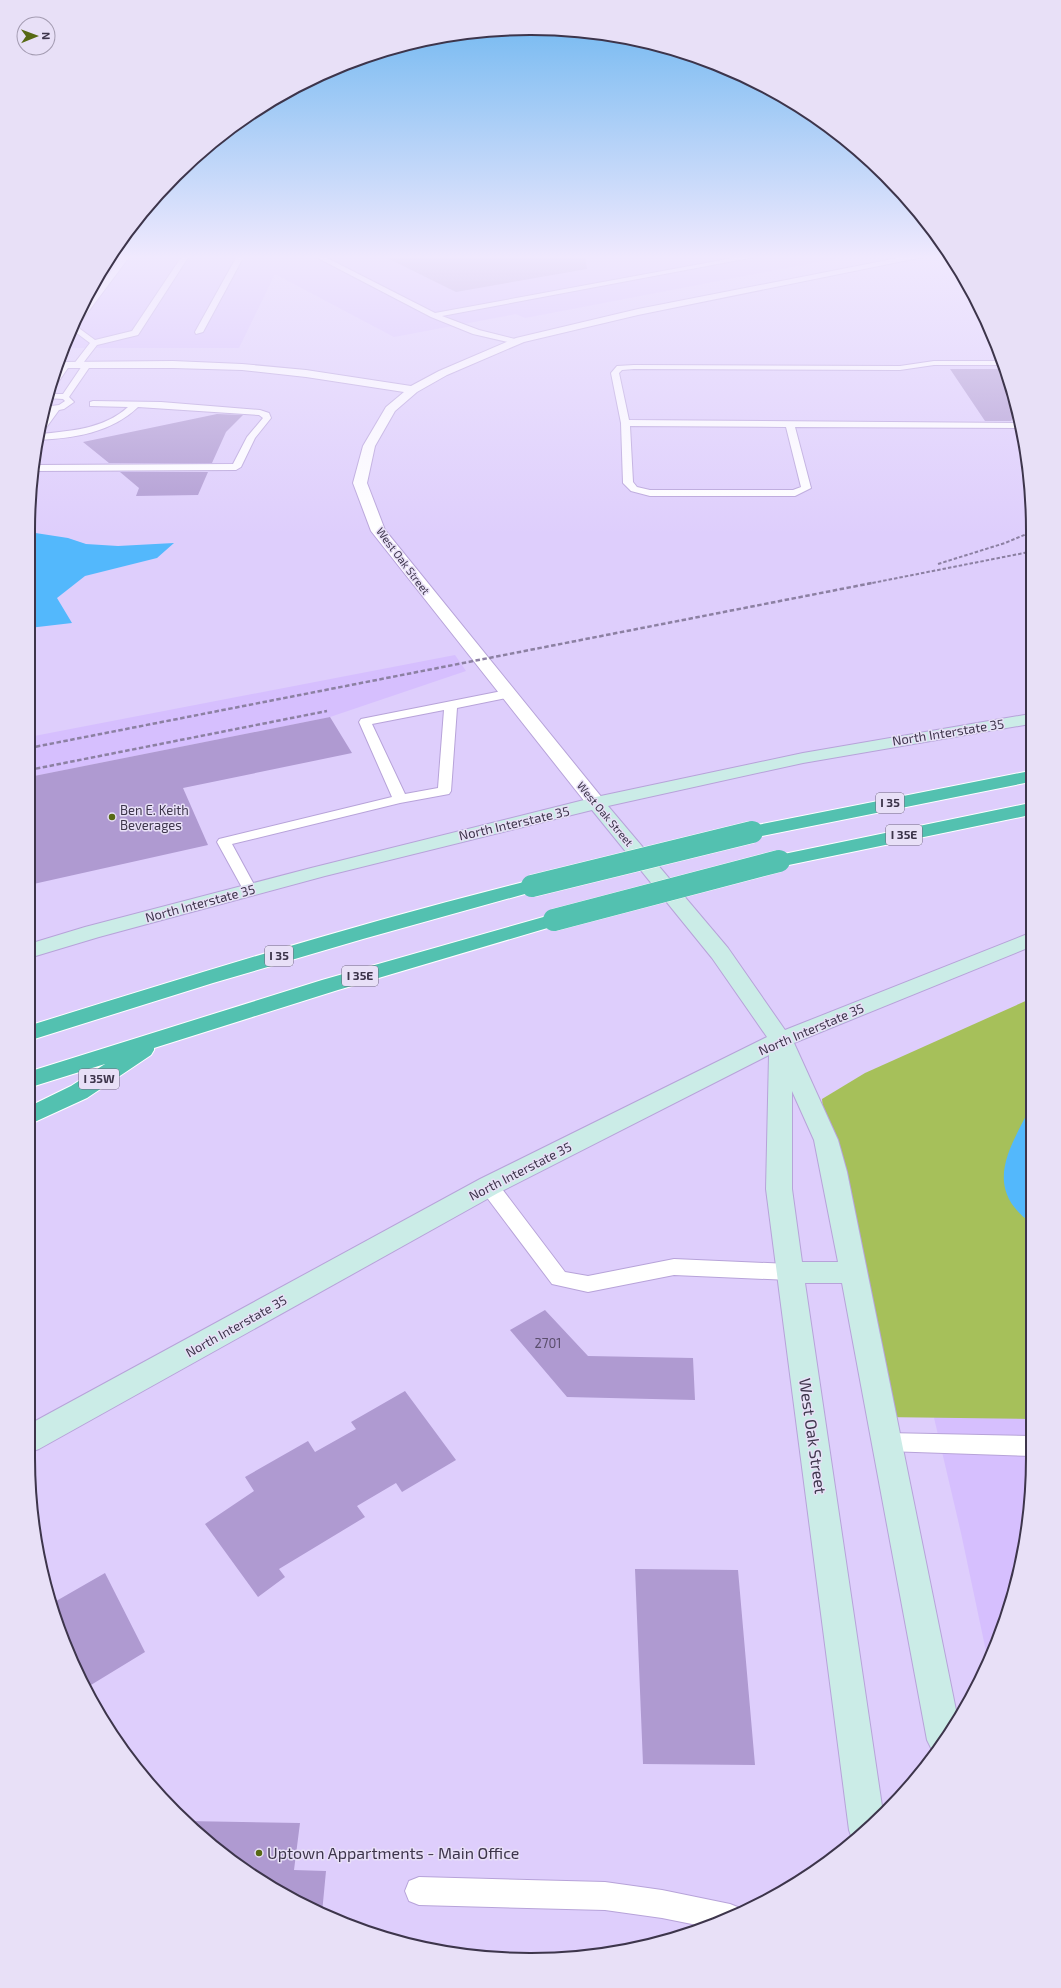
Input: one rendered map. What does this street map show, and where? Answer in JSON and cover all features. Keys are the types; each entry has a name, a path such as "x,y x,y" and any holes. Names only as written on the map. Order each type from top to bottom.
{"highway":[{"name":"I 35","path":"35,1032 205,978 356,934 532,886 752,832 1026,777"},
{"name":"I 35E","path":"35,1078 330,985 554,920 779,862 1026,810"},
{"name":"I 35W","path":"35,1114 79,1092 166,1036"}],"main road":[{"name":"North Interstate 35","path":"35,949 92,932 250,890 455,837 596,803 803,758 1026,720"},
{"name":"West Oak Street","path":"596,803 720,953 781,1040 826,1140 834,1172 943,1731"},
{"name":"North Interstate 35","path":"35,1436 488,1186 781,1040 1026,941"},
{"name":"West Oak Street","path":"781,1040 779,1189 866,1822"},
{"path":"790,1272 854,1274"}],"street":[{"name":"West Oak Street","path":"500,349 443,373 413,390 390,409 369,446 360,483 378,531 507,694 596,803"},
{"path":"73,365 242,367 299,373 413,390"}],"lane":[{"path":"59,379 88,349"},
{"path":"790,424 806,488 796,493 658,493 634,489 628,483 625,423 615,373 620,368 634,367 900,368 934,363 997,363"},
{"path":"65,397 73,365"},
{"path":"50,409 66,406 70,402 70,400 65,397 54,396"},
{"path":"39,468 236,467 251,437 267,418 266,415 260,413 135,404 93,404"},
{"path":"45,436 77,432 111,423 127,414 135,404"},
{"path":"48,418 55,409"},
{"path":"625,423 1014,426"},
{"path":"400,799 365,722 507,694"},
{"path":"250,890 224,842 400,799 444,791 451,705"},
{"path":"488,1186 559,1279 588,1284 674,1267 790,1272"},
{"path":"886,1442 1026,1446"},
{"path":"419,1891 605,1896 662,1904 718,1916"}],"shaded area":[{"path":"455,655 466,671 330,717 35,776 35,736"},
{"path":"1026,1034 1025,1490 1022,1522 1009,1586 1000,1617 986,1652 961,1533 861,1106"}],"green space":[{"path":"1026,1001 1026,1419 881,1417 826,1140 822,1099 865,1073"}],"water":[{"path":"35,533 68,538 86,544 118,546 174,543 157,558 85,576 57,598 72,623 35,627"},
{"path":"1026,1116 1026,1218 1016,1209 1007,1195 1004,1181 1005,1167 1015,1137"}],"building":[{"path":"950,369 999,369 1013,419 1011,421 985,421"},
{"path":"217,414 243,415 226,432 212,463 109,463 83,442"},
{"path":"120,472 208,472 198,495 136,496 139,488"},
{"name":"Ben E. Keith Beverages","path":"330,717 352,753 183,788 208,845 35,884 35,776"},
{"path":"545,1310 588,1356 693,1358 695,1400 567,1397 510,1330"},
{"path":"405,1391 456,1460 402,1492 396,1483 357,1506 365,1517 279,1569 285,1577 258,1597 205,1524 254,1491 245,1477 308,1441 315,1452 356,1429 351,1422"},
{"path":"635,1569 738,1570 755,1765 643,1764"},
{"path":"105,1573 145,1652 90,1685 73,1647 56,1601"},
{"name":"Uptown Appartments - Main Office","path":"194,1821 300,1823 294,1870 326,1871 323,1907 283,1887 255,1869 229,1851"}],"railway":[{"path":"938,564 1005,543 1026,534"},
{"path":"867,584 1026,553"},
{"path":"35,747 872,583"},
{"path":"35,769 327,711"}],"place":[{"name":"Ben E. Keith Beverages","path":"112,817"},
{"name":"Uptown Appartments - Main Office","path":"259,1853"}]}
